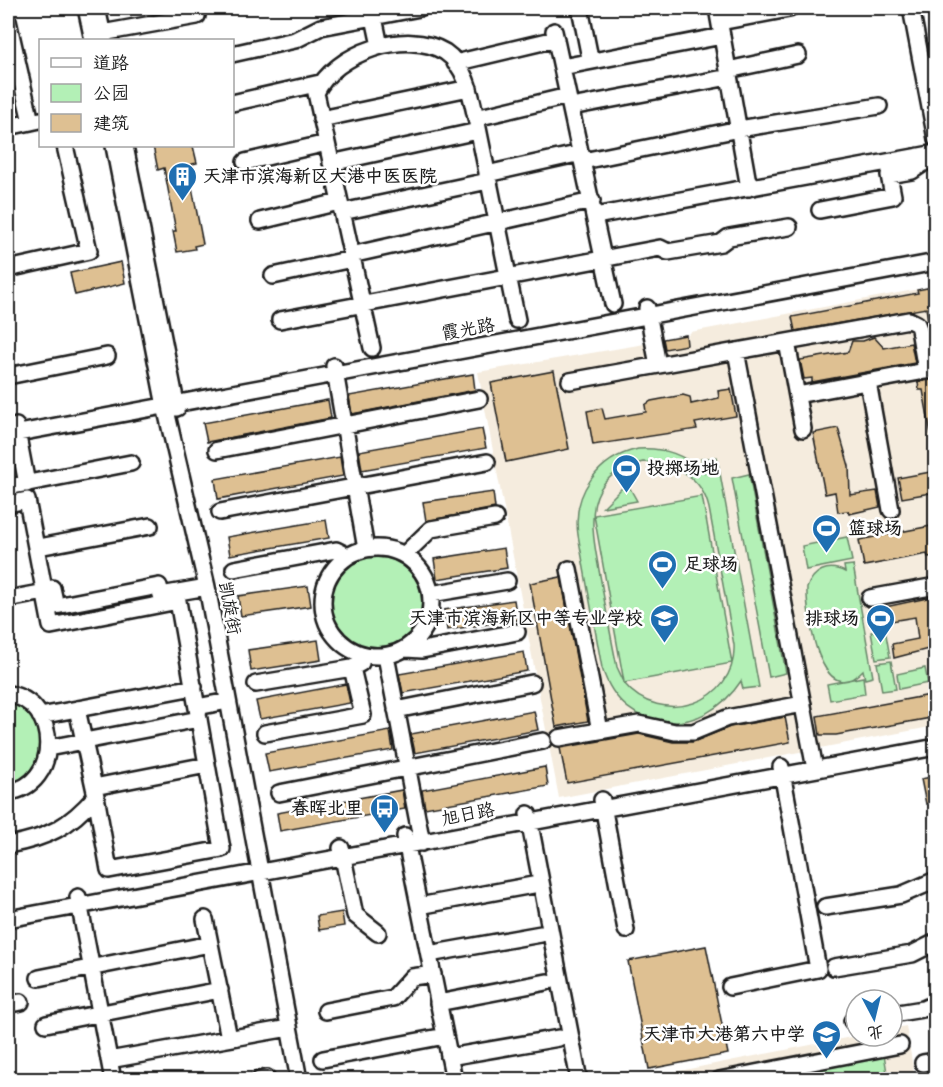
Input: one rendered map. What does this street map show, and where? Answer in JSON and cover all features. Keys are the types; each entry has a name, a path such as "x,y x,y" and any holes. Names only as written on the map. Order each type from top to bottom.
{"street":[{"path":"86,8 100,38"},
{"path":"97,8 100,38"},
{"path":"234,54 295,40 321,27 373,12 420,8"},
{"path":"580,8 589,53"},
{"path":"911,8 936,139"},
{"path":"920,8 936,88"},
{"path":"562,67 720,22 789,9"},
{"path":"373,12 380,46"},
{"path":"100,38 162,15 197,16"},
{"path":"8,21 36,121 8,127"},
{"path":"720,22 749,188"},
{"path":"455,63 555,35 613,304"},
{"path":"372,348 316,93 320,83 335,67 355,55 380,46 427,44 447,53 469,88 517,320"},
{"path":"331,163 570,101 729,73 798,55"},
{"path":"234,103 320,83"},
{"path":"321,119 469,88"},
{"path":"260,221 488,178 582,157 879,106"},
{"path":"245,162 327,143"},
{"path":"8,270 89,251 65,147"},
{"name":"凯旋街","path":"114,147 170,401 306,1080"},
{"name":"凯旋街","path":"125,147 170,401 228,701 263,867 299,1080"},
{"path":"273,276 496,222 749,188 936,154"},
{"path":"820,210 893,196 889,175 912,171 936,154"},
{"path":"280,320 660,248 668,252 721,243 729,237 789,227"},
{"name":"霞光路","path":"12,430 647,312 936,255"},
{"name":"霞光路","path":"647,312 936,262"},
{"path":"647,312 658,365"},
{"path":"570,381 909,320 917,324 931,370 797,395"},
{"path":"787,342 803,429"},
{"path":"736,351 814,765"},
{"path":"8,376 107,356"},
{"path":"334,370 366,549"},
{"path":"868,382 891,510"},
{"path":"217,450 479,399"},
{"path":"12,430 27,484"},
{"path":"220,512 487,462"},
{"path":"8,487 130,463"},
{"path":"8,504 27,500 51,626 178,601 222,849 109,870 77,709"},
{"path":"37,505 56,606 159,586 161,596 207,587"},
{"path":"405,554 431,530 495,518"},
{"path":"44,546 150,526"},
{"path":"378,656 354,651 340,642 329,628 323,611 323,594 328,578 338,563 366,549 388,548 405,554 420,567 429,583 431,594 429,620 420,636 406,649"},
{"path":"234,569 336,550 348,556"},
{"path":"569,569 600,731"},
{"path":"431,594 507,580"},
{"path":"870,598 936,586"},
{"path":"8,599 45,592"},
{"path":"256,684 352,668 378,656 406,649 422,650 517,632"},
{"path":"378,656 396,710 408,768 419,906 454,1080"},
{"path":"265,734 363,715 352,668"},
{"path":"396,710 532,682"},
{"path":"40,716 194,687"},
{"path":"8,694 28,702 40,716 47,728 48,748 46,760 38,774 27,785 8,792"},
{"path":"48,748 198,713 228,701"},
{"path":"559,738 639,724 675,732 693,732 727,718 803,704"},
{"name":"旭日路","path":"8,919 79,902 814,765 936,738"},
{"path":"279,793 543,741"},
{"name":"旭日路","path":"814,765 936,747"},
{"path":"8,844 36,840 70,822 95,791 207,765"},
{"path":"730,987 818,969 782,771"},
{"path":"603,804 626,930"},
{"path":"529,818 579,1080"},
{"path":"342,853 355,915 378,933"},
{"path":"825,908 901,895 936,880"},
{"path":"419,906 533,885"},
{"path":"79,902 113,1080"},
{"name":"旭日路","path":"8,911 79,902"},
{"path":"205,919 230,1038"},
{"path":"429,954 541,934"},
{"path":"834,967 912,954 936,942"},
{"path":"39,978 210,944"},
{"path":"326,1011 393,998 412,977 433,974"},
{"path":"438,1003 548,982"},
{"path":"46,1024 219,990"},
{"path":"904,1012 924,1009 936,1003"},
{"path":"110,1060 289,1028"},
{"path":"323,1059 445,1036"},
{"path":"449,1057 559,1038"},
{"path":"719,1080 884,1048"}],"shaded area":[{"name":"天津市滨海新区中等专业学校","path":"935,286 935,726 559,798 478,372 686,337 691,332"},
{"name":"天津市大港第六中学","path":"904,1026 906,1026 915,1079 634,1080 844,1038 844,1048 904,1048"}],"green space":[{"name":"足球场","path":"638,449 657,449 674,453 704,472 701,459 717,457 759,687 743,689 741,681 725,700 707,713 687,720 666,722 646,718 628,708 613,691 602,668 577,520 579,505 591,480 611,460","holes":["643,462 675,468 693,479 700,487 709,508 734,645 732,663 702,496 594,515 624,682 617,667 594,543 593,525 594,508 598,493 607,479 622,469","732,663 723,682 710,695 694,703 675,706 657,704 639,697 624,683"]},
{"path":"749,474 786,673 769,677 732,478"},
{"name":"投掷场地","path":"627,483 637,501 603,507"},
{"name":"篮球场","path":"847,537 852,561 806,570 802,546"},
{"path":"367,557 385,557 402,564 415,577 422,594 422,612 415,629 402,642 385,649 367,649 350,642 337,629 330,612 330,594 337,577 350,564"},
{"path":"853,565 873,677 865,679 863,670 848,680 836,679 827,670 813,637 807,588 813,577 822,570 833,568 845,572 844,566"},
{"name":"排球场","path":"885,629 890,657 876,659 871,632"},
{"name":"排球场","path":"891,661 896,689 882,691 877,663"},
{"path":"925,668 928,683 899,689 897,674"},
{"path":"863,677 865,694 830,700 827,684"},
{"path":"8,703 22,708 32,718 38,730 40,743 38,756 31,768 22,778 8,784"},
{"path":"884,1054 888,1079 865,1079 844,1074 810,1079 742,1080"}],"building":[{"name":"天津市滨海新区大港中医医院","path":"153,147 193,147 197,163 192,164 193,171 189,172 203,244 194,246 195,249 177,252 173,231 176,231 164,168 158,170"},
{"path":"121,262 125,283 75,295 70,273"},
{"path":"932,287 933,294 936,293 936,338 931,339 926,308 795,331 792,317 918,293 917,290"},
{"path":"686,335 687,345 665,349 663,339"},
{"path":"874,337 884,348 911,343 915,363 812,382 812,378 804,379 800,360 848,352 852,341 863,341"},
{"path":"554,371 569,449 506,462 491,383"},
{"path":"473,374 475,390 352,414 349,396"},
{"path":"936,379 936,434 931,434 923,390 919,390 918,382"},
{"path":"731,389 736,416 695,423 697,429 593,445 587,411 602,408 605,419 646,412 645,405 651,401 683,395 690,397 691,404 719,398 718,391"},
{"path":"328,400 331,418 207,442 203,423"},
{"path":"838,428 849,466 850,495 877,491 880,507 849,514 848,511 838,512 835,492 825,494 813,433"},
{"path":"482,429 486,448 362,470 359,451"},
{"path":"340,457 343,476 218,499 215,479"},
{"path":"936,471 936,492 902,498 898,478"},
{"path":"493,492 495,508 426,521 423,502"},
{"path":"326,520 329,538 230,555 227,537"},
{"path":"936,525 936,556 928,557 927,554 864,566 859,540"},
{"path":"504,548 507,568 437,579 434,559"},
{"path":"561,577 588,721 556,727 530,583"},
{"path":"308,586 311,606 241,616 238,596"},
{"path":"932,597 936,599 936,647 894,658 892,644 918,639 915,617 885,622 886,628 875,630 871,610"},
{"path":"514,600 517,620 447,630 444,610"},
{"path":"318,640 321,660 251,671 248,650"},
{"path":"524,652 527,671 403,693 399,674"},
{"path":"346,684 350,703 260,719 256,701"},
{"path":"936,694 936,717 836,735 820,735 817,716"},
{"path":"534,711 538,730 415,753 411,734"},
{"path":"785,717 790,742 567,783 560,748 639,734 673,742 693,742 730,727"},
{"path":"390,731 393,750 269,772 265,753"},
{"path":"545,767 548,786 425,808 422,790"},
{"path":"936,776 936,802 926,804 921,779"},
{"path":"402,790 405,809 280,831 277,813"},
{"path":"342,912 344,926 319,930 317,916"},
{"path":"706,946 728,1054 649,1069 628,961"}],"place":[{"name":"天津市滨海新区大港中医医院","path":"182,202"},
{"name":"投掷场地","path":"626,494"},
{"name":"篮球场","path":"827,554"},
{"name":"足球场","path":"663,590"},
{"name":"天津市滨海新区中等专业学校","path":"664,644"},
{"name":"排球场","path":"880,644"},
{"name":"春晖北里","path":"384,834"},
{"name":"天津市大港第六中学","path":"826,1060"}]}
